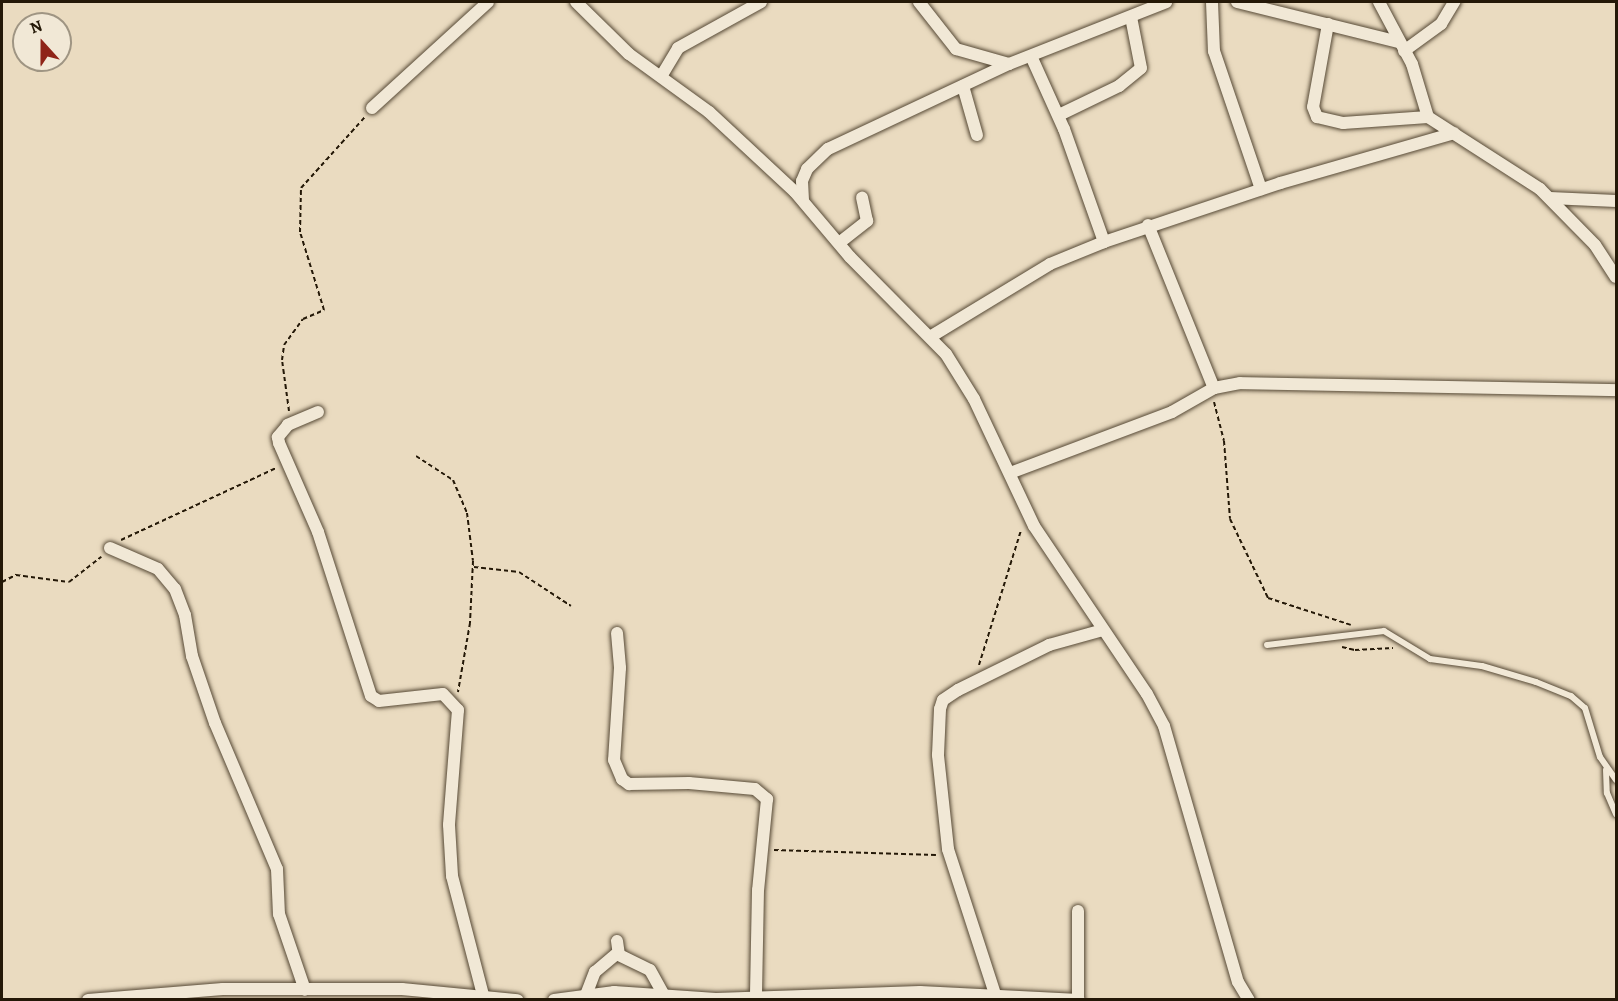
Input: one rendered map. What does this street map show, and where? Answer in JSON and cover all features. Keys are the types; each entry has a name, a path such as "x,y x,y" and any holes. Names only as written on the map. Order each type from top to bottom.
{"street":[{"path":"372,108 488,2"},
{"path":"576,2 646,69 662,75 709,111 803,200 839,243 930,337 974,399 1027,512 1058,566 1147,694 1164,726 1238,982 1249,999"},
{"path":"662,75 678,48 761,2"},
{"path":"919,2 956,50 1009,64"},
{"path":"803,200 802,181 807,168 828,149 1009,64 1166,2"},
{"path":"1212,2 1214,51 1261,189"},
{"path":"1237,2 1328,24 1402,46 1441,24 1454,2"},
{"path":"1379,2 1402,46 1428,117 1550,198 1596,245 1617,277"},
{"path":"1059,114 1119,86 1141,68 1131,17"},
{"path":"1328,24 1313,107 1317,117 1343,123 1428,117"},
{"path":"1031,56 1059,114 1104,242"},
{"path":"963,86 977,135"},
{"path":"930,337 1050,264 1104,242 1148,225 1261,189 1454,134"},
{"path":"839,243 867,221 862,198"},
{"path":"1550,198 1617,201"},
{"path":"1148,225 1212,389"},
{"path":"1010,473 1172,412 1212,389 1240,383 1617,390"},
{"path":"318,412 288,425 278,437 286,464 318,532 371,696 379,701 443,694 454,703 459,717 449,825 452,876 483,995"},
{"path":"110,548 158,569 175,589 185,615 192,656 211,712 277,869 279,914 305,990"},
{"path":"995,994 950,855 939,777 940,709 943,700 1049,645 1102,630"},
{"path":"617,633 620,668 614,760 622,779 629,784 689,783 755,789 767,799 762,841 756,998"},
{"path":"554,999 586,995 756,998 995,994 1079,999 1078,911"},
{"path":"586,995 596,972 618,947 650,970 665,997"},
{"path":"88,999 223,989 402,989 517,999"}],"lane":[{"path":"1267,645 1364,631 1391,633 1407,648 1430,659 1507,671 1571,696 1585,708 1606,770 1607,793 1617,814"},
{"path":"1606,770 1617,780"}],"path":[{"path":"288,425 289,400 282,360 284,345 303,319 324,310 300,232 301,188 372,108"},
{"path":"1212,389 1222,430 1230,519 1246,545 1268,598 1364,631"},
{"path":"416,456 453,480 461,492 473,567 470,623 454,703"},
{"path":"2,582 16,574 69,582 110,548 135,531 286,464"},
{"path":"971,684 1027,512"},
{"path":"473,567 519,572 571,606"},
{"path":"1328,638 1355,650 1407,648"},
{"path":"762,841 778,851 950,855"}]}
